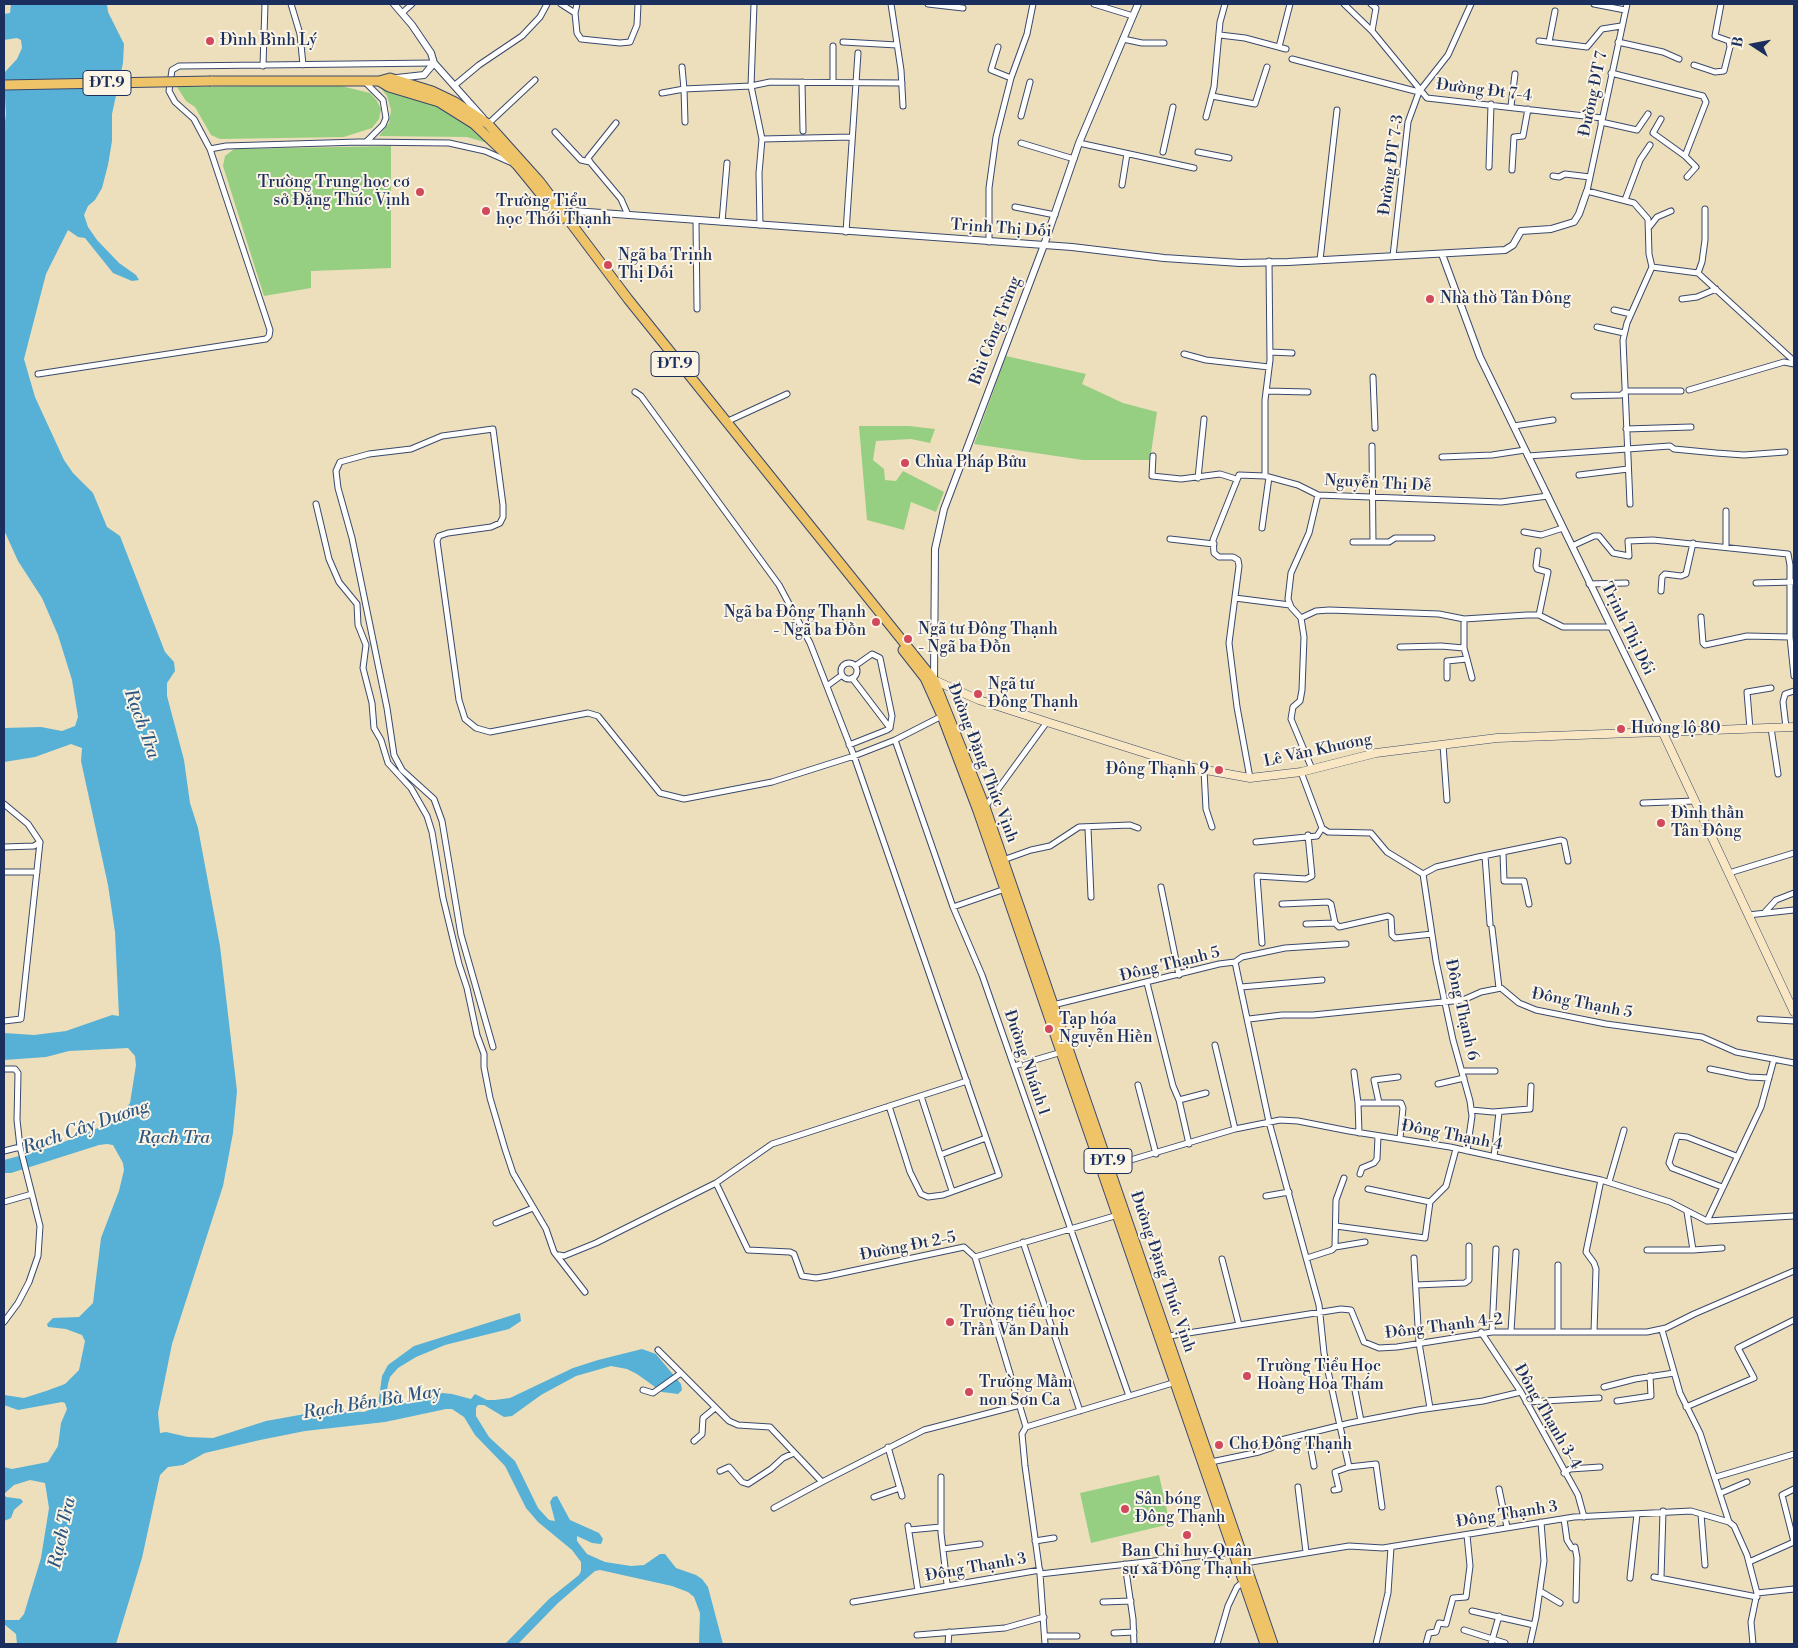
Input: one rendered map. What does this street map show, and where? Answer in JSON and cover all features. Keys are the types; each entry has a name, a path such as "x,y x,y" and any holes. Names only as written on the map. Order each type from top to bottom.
{"main road":[{"name":"Đường Đặng Thúc Vịnh","path":"4,84 379,81 390,78 455,102 488,124 540,182 644,327 931,681 1062,1052 1169,1336 1179,1381 1233,1552 1241,1564 1243,1582 1265,1644"},
{"name":"Đường Đặng Thúc Vịnh","path":"379,81 389,87 418,94 438,102 463,116 490,137 517,165 562,215 931,681 985,807 1004,860 1054,1005 1106,1167 1118,1215 1211,1462 1241,1564 1273,1644"},
{"name":"Lê Văn Khương","path":"931,681 978,700 1204,770 1250,778 1301,772 1376,753 1529,735 1662,733 1790,727"},
{"name":"Trịnh Thị Dối","path":"1662,733 1794,1012"}],"street":[{"path":"263,66 264,4"},
{"path":"291,4 300,34 302,65"},
{"path":"394,4 431,53 434,62 488,124 535,80"},
{"path":"402,13 412,4"},
{"path":"455,84 522,36 540,17 547,4"},
{"path":"561,4 575,13"},
{"path":"577,4 575,13 576,33 580,39 630,42 637,25 638,4"},
{"path":"754,4 751,86 762,139 758,173 760,225"},
{"path":"891,4 902,83 903,106"},
{"path":"928,4 963,8"},
{"path":"989,242 989,188 996,137 1010,78 1027,34 1033,4"},
{"path":"1094,4 1133,16"},
{"name":"Bùi Công Trừng","path":"931,681 934,550 938,530 981,408 1044,245 1079,144 1138,4"},
{"path":"1206,117 1212,96 1225,4"},
{"path":"1279,46 1290,4"},
{"name":"Đường Đt 7-4","path":"1344,4 1372,31 1419,91 1427,98 1511,106 1602,120 1638,130 1648,114"},
{"path":"1371,4 1376,8 1372,31"},
{"name":"Đường ĐT 7-3","path":"1393,256 1408,122 1419,91 1448,54 1471,4"},
{"path":"1594,4 1625,10"},
{"name":"Đường ĐT 7","path":"1587,191 1627,4"},
{"path":"1694,65 1714,72 1724,71 1730,47 1729,41 1715,36 1721,4"},
{"path":"1548,42 1555,11"},
{"path":"1540,41 1587,47 1602,28 1622,26"},
{"path":"1220,35 1286,49"},
{"path":"1123,39 1142,43 1164,43"},
{"path":"844,42 897,45"},
{"path":"1618,42 1663,52 1679,59"},
{"path":"833,46 833,81"},
{"path":"998,47 991,70 1010,78"},
{"path":"846,232 854,83 859,67 858,53"},
{"path":"1292,59 1419,91"},
{"path":"38,374 266,339 269,336 270,330 210,149 194,119 175,102 169,91 172,70 178,66 434,62"},
{"path":"390,78 424,75 434,62"},
{"path":"682,67 685,122"},
{"path":"1212,96 1255,104 1267,67"},
{"path":"1611,73 1702,96 1706,102 1685,156"},
{"path":"1511,106 1514,74"},
{"path":"364,80 383,100 386,118 383,125 366,142"},
{"path":"662,93 684,89 751,86 770,82 902,83"},
{"path":"802,82 802,131"},
{"path":"1021,116 1030,82"},
{"path":"1489,167 1491,104"},
{"path":"1163,152 1173,107"},
{"path":"1512,170 1514,137 1523,136 1528,109"},
{"path":"1320,260 1338,110"},
{"path":"1661,120 1653,133 1685,156 1696,167 1687,177"},
{"path":"616,123 588,158 620,199 628,215"},
{"path":"555,132 582,160 590,162"},
{"path":"762,139 852,137"},
{"path":"210,149 226,146 366,142 449,143 485,151 517,165"},
{"path":"1020,143 1074,159"},
{"path":"1079,144 1194,168"},
{"path":"1625,200 1640,160 1650,145"},
{"path":"1198,152 1229,158"},
{"path":"1122,185 1127,154"},
{"path":"722,222 727,163"},
{"path":"1553,176 1560,177 1565,174 1590,177"},
{"path":"1587,191 1634,203 1648,219 1650,226 1652,267 1624,332 1630,504"},
{"name":"Trịnh Thị Dối","path":"562,215 574,211 1044,245 1164,258 1240,262 1496,252 1513,245 1522,231 1570,225 1579,214 1587,191"},
{"path":"1014,207 1054,215"},
{"path":"1698,273 1702,262 1705,240 1705,209"},
{"path":"1650,226 1657,217 1671,211"},
{"path":"696,221 697,309"},
{"name":"Trịnh Thị Dối","path":"1442,254 1475,345 1662,733"},
{"path":"1262,528 1267,477 1266,391 1270,352 1269,261"},
{"path":"1652,267 1698,273 1794,360"},
{"path":"1682,299 1697,297 1716,289"},
{"path":"1614,310 1631,314"},
{"path":"1597,327 1624,332"},
{"path":"1270,352 1292,353"},
{"path":"1184,354 1206,360 1269,367"},
{"path":"1689,390 1794,360"},
{"path":"1373,377 1375,428"},
{"path":"1266,391 1308,392"},
{"path":"1574,396 1621,396 1626,391 1680,391"},
{"path":"635,392 641,396 779,586 810,643 854,756 999,1174 928,1198 921,1194 915,1186 890,1106"},
{"path":"726,422 787,394"},
{"path":"1198,478 1204,419"},
{"path":"1514,426 1553,420"},
{"path":"1626,429 1691,427"},
{"path":"493,1047 461,935 442,821 434,799 402,770 394,756 387,708 354,547 338,488 336,471 340,462 369,454 411,449 442,436 493,428 503,517 500,523 491,528 448,533 439,536 437,541 459,700 465,719 476,728 490,732 588,713 598,716 660,793 684,799 772,782 854,756 896,740 942,716"},
{"path":"1372,446 1373,542"},
{"path":"1442,457 1670,446 1674,449 1744,455 1786,452"},
{"name":"Nguyễn Thị Dễ","path":"1153,456 1152,476 1198,478 1220,474 1236,479 1239,475 1267,477 1298,485 1318,495 1501,502 1548,496"},
{"path":"1579,475 1628,468"},
{"path":"1236,479 1230,501 1221,516 1214,544 1214,553 1219,557 1233,557 1238,560 1239,566 1229,643 1237,707 1250,778"},
{"path":"1312,769 1291,719 1293,707 1300,701 1302,690 1304,637 1301,618 1290,605 1288,599 1291,573 1309,533 1318,495"},
{"path":"316,504 330,563 339,582 357,604 358,625 366,645 363,668 372,703 374,728 381,740 388,763 411,788 429,824 459,964 467,988 476,1035 484,1054 484,1068 490,1098 514,1173 546,1229 554,1252 586,1292"},
{"path":"1726,511 1726,546"},
{"path":"1524,532 1541,535 1563,528"},
{"path":"1572,546 1594,536 1599,536 1613,553 1629,556 1628,541 1693,543 1791,553 1790,637 1794,676"},
{"path":"1353,542 1389,542 1395,538 1432,538"},
{"path":"1170,539 1214,544"},
{"path":"1661,591 1662,577 1665,574 1681,576 1686,574 1693,543"},
{"path":"1538,551 1537,569 1548,572 1539,615"},
{"path":"1756,583 1792,582"},
{"path":"1589,584 1626,583"},
{"path":"1235,598 1290,605"},
{"path":"1301,618 1316,611 1329,610 1439,614 1464,619 1539,615 1563,627 1610,627"},
{"path":"1701,617 1703,643 1705,645 1747,636 1790,637"},
{"path":"1464,619 1464,648 1472,678"},
{"path":"1400,647 1441,646 1464,648"},
{"path":"854,666 872,654 880,658 892,716 890,728"},
{"path":"1447,678 1447,661 1468,659"},
{"path":"827,686 842,674 844,665 848,663 854,666 857,672 852,678"},
{"path":"842,674 848,679 852,678"},
{"path":"852,678 890,728"},
{"path":"1750,729 1747,692 1771,688"},
{"path":"1790,727 1783,702 1785,694 1794,691"},
{"path":"985,807 1047,722"},
{"path":"849,744 890,728"},
{"path":"1771,728 1778,774"},
{"name":"Đường Nhánh 1","path":"896,740 954,907 982,975 1128,1396"},
{"path":"1443,745 1447,800"},
{"path":"1204,770 1206,809 1212,827"},
{"path":"1301,772 1322,828 1328,832 1372,833 1387,852 1422,874 1436,867 1561,840 1564,841 1568,861"},
{"path":"1643,802 1694,801"},
{"path":"4,804 28,824 40,842 21,1019 4,1021"},
{"path":"1004,860 1031,850 1050,846 1079,827 1130,825 1138,828"},
{"path":"1088,828 1091,896"},
{"path":"1256,842 1308,835 1317,836 1322,828"},
{"path":"1262,943 1258,876 1306,879 1312,876 1308,835"},
{"path":"4,847 34,846 40,842"},
{"path":"1503,853 1504,881 1524,881 1529,904"},
{"path":"1729,873 1794,853"},
{"path":"1249,1019 1282,1015 1312,1016 1446,1000 1463,1000 1499,988 1485,856"},
{"path":"4,872 37,872"},
{"name":"Đông Thạnh 6","path":"1422,874 1432,934 1471,1110 1467,1151"},
{"path":"1162,887 1179,974"},
{"path":"954,907 1005,889"},
{"path":"1765,912 1776,900 1794,893"},
{"path":"1282,904 1328,902 1334,911 1336,923"},
{"path":"1748,915 1794,910"},
{"path":"1306,924 1336,923 1339,926 1388,916 1391,918 1392,935 1395,938 1432,934"},
{"path":"1236,962 1242,957 1286,948 1346,944"},
{"name":"Đông Thạnh 5","path":"1054,1005 1236,962 1269,1122 1320,1311 1324,1353 1349,1467"},
{"path":"1242,986 1322,980"},
{"path":"1147,983 1189,1144"},
{"name":"Đông Thạnh 5","path":"1499,988 1506,990 1519,1004 1536,1010 1606,1024 1702,1037 1736,1052 1794,1064"},
{"path":"1760,1019 1794,1021"},
{"path":"1215,1045 1235,1129"},
{"path":"1014,1066 1062,1052"},
{"path":"1707,1221 1736,1156 1761,1107 1774,1059"},
{"path":"4,1069 15,1069 18,1073 17,1120 20,1148 40,1226 38,1256 29,1282 18,1304 4,1322"},
{"path":"1710,1069 1749,1077 1769,1078"},
{"path":"1462,1071 1495,1071"},
{"path":"1354,1072 1359,1133"},
{"path":"1379,1103 1374,1080 1398,1077"},
{"path":"1438,1084 1464,1078"},
{"path":"558,1255 564,1256 596,1243 716,1183 772,1144 967,1082"},
{"path":"1138,1085 1156,1154"},
{"path":"1471,1110 1499,1112 1530,1109 1532,1086"},
{"path":"1179,1100 1206,1094"},
{"path":"921,1096 952,1191"},
{"path":"1358,1103 1401,1103 1403,1108 1400,1138"},
{"path":"1494,1157 1499,1112"},
{"name":"Đông Thạnh 4","path":"1106,1167 1156,1154 1235,1129 1269,1122 1298,1121 1467,1151 1601,1180 1670,1202 1686,1212 1707,1221 1794,1216"},
{"path":"1609,1182 1624,1130"},
{"path":"1360,1174 1362,1168 1374,1163 1376,1159 1378,1136"},
{"path":"1722,1187 1672,1168 1669,1164 1677,1136 1687,1137 1736,1156"},
{"path":"940,1155 986,1138"},
{"path":"4,1151 20,1148"},
{"path":"1336,1226 1425,1238 1430,1202 1446,1186 1456,1149"},
{"path":"1335,1247 1336,1200 1344,1178"},
{"path":"1594,1332 1596,1269 1586,1252 1601,1180"},
{"name":"Đường Đt 2-5","path":"716,1183 748,1250 790,1252 794,1254 802,1276 816,1278 828,1276 964,1247 975,1257 1026,1427 1022,1434 1028,1501 1040,1572 1045,1644"},
{"path":"1368,1188 1430,1202"},
{"path":"1266,1196 1289,1192"},
{"path":"4,1202 32,1194"},
{"path":"496,1223 533,1208"},
{"path":"1686,1212 1693,1250"},
{"path":"975,1257 1118,1215"},
{"path":"1022,1242 1080,1411"},
{"path":"1307,1258 1332,1250 1335,1247 1365,1242"},
{"path":"1416,1285 1468,1280 1469,1246"},
{"path":"1647,1250 1722,1248"},
{"path":"1492,1332 1496,1249"},
{"path":"1511,1331 1516,1252"},
{"path":"1414,1258 1418,1343 1430,1408"},
{"path":"1222,1259 1238,1325"},
{"path":"1558,1265 1558,1332"},
{"name":"Đông Thạnh 4-2","path":"1169,1336 1320,1311 1351,1310 1364,1342 1388,1348 1481,1332 1647,1332 1662,1330 1794,1271"},
{"path":"1686,1407 1754,1378 1738,1348 1794,1320"},
{"path":"1662,1330 1674,1373 1686,1407 1700,1433 1716,1477 1729,1522 1734,1526 1749,1562 1757,1595 1751,1622 1753,1644"},
{"name":"Đông Thạnh 3-4","path":"1481,1332 1526,1402 1578,1495 1584,1517"},
{"path":"658,1350 679,1375 734,1423 770,1427 822,1482"},
{"path":"1604,1387 1650,1376 1674,1373"},
{"path":"643,1390 653,1393 679,1375"},
{"path":"1617,1401 1651,1396 1650,1376"},
{"path":"1026,1427 1179,1381"},
{"path":"1354,1385 1361,1421"},
{"path":"1211,1462 1259,1452 1271,1448 1281,1440 1308,1433 1430,1408 1483,1401 1520,1392"},
{"path":"1526,1402 1599,1398"},
{"path":"774,1508 822,1482 827,1482 888,1447 924,1430 1020,1405"},
{"path":"694,1441 702,1434 703,1418 715,1408"},
{"path":"1308,1433 1314,1466"},
{"path":"888,1447 902,1496"},
{"path":"720,1471 729,1467 742,1482 748,1484 771,1469 783,1458 794,1453"},
{"path":"1716,1477 1794,1454"},
{"path":"1334,1490 1339,1489 1335,1472 1349,1467 1376,1464 1382,1507"},
{"path":"1564,1473 1570,1469 1600,1467"},
{"path":"941,1477 941,1527 947,1584"},
{"path":"1721,1493 1746,1482"},
{"path":"1298,1487 1306,1552"},
{"path":"874,1496 900,1488"},
{"path":"1499,1489 1507,1527"},
{"path":"1749,1562 1794,1542 1782,1495 1794,1489"},
{"path":"1661,1578 1663,1511"},
{"name":"Đông Thạnh 3","path":"1241,1564 1349,1546 1391,1547 1564,1518 1663,1511 1691,1511 1729,1522"},
{"path":"1630,1578 1637,1514"},
{"path":"1701,1514 1705,1564"},
{"path":"1564,1518 1567,1540 1572,1548 1575,1547 1577,1558 1576,1600"},
{"path":"1530,1644 1544,1561 1541,1522"},
{"name":"Đông Thạnh 3","path":"941,1527 908,1528 918,1591 947,1584 1040,1572 1233,1552"},
{"path":"1426,1644 1428,1633 1436,1632 1439,1622 1446,1624 1453,1598 1466,1597 1470,1566 1467,1535"},
{"path":"1035,1541 1054,1538"},
{"path":"943,1549 980,1544"},
{"path":"1376,1644 1388,1593 1391,1547"},
{"path":"1125,1564 1131,1601 1134,1644"},
{"path":"1654,1577 1757,1595 1794,1589"},
{"path":"1217,1644 1228,1606 1237,1588 1243,1582"},
{"path":"853,1602 918,1591"},
{"path":"1540,1591 1560,1603"},
{"path":"1103,1602 1131,1601"},
{"path":"1472,1611 1534,1625"},
{"path":"1492,1641 1498,1616"},
{"path":"917,1635 1005,1628 1044,1617"},
{"path":"1464,1630 1505,1644"},
{"path":"948,1644 949,1632"},
{"path":"1114,1632 1134,1632"},
{"path":"1045,1636 1077,1636"}],"green space":[{"path":"337,85 370,93 377,101 381,109 379,119 372,128 344,137 220,139 211,135 195,107 186,101 177,87"},
{"path":"380,87 445,106 494,145 467,137 379,136 389,123 391,110 387,96"},
{"path":"391,146 391,268 311,271 311,288 264,296 223,166 225,156 234,149"},
{"path":"1006,356 1086,374 1082,384 1123,403 1157,412 1150,460 1083,460 974,444"},
{"path":"859,426 909,426 935,429 930,443 911,439 876,441 873,460 884,469 885,480 896,481 903,471 944,492 936,512 911,502 904,530 867,520"},
{"name":"Sân bóng Đông Thạnh","path":"1159,1475 1170,1524 1091,1543 1080,1493"}],"water":[{"name":"Rạch Tra","path":"11,4 107,4 108,12 124,44 123,63 112,114 112,141 108,165 102,188 95,200 88,206 84,215 88,227 97,240 119,263 136,275 139,280 132,281 113,273 85,238 78,237 68,230 46,274 24,359 35,397 64,460 73,473 93,493 107,527 120,536 165,652 174,662 175,671 167,683 167,696 184,760 190,803 198,828 220,946 237,1091 233,1133 223,1186 172,1344 158,1413 160,1433 166,1432 188,1437 213,1438 266,1421 305,1414 326,1411 364,1412 378,1406 382,1376 388,1365 414,1346 520,1313 521,1321 509,1329 445,1345 416,1357 398,1368 390,1377 388,1384 387,1390 391,1398 402,1404 442,1393 471,1399 475,1394 487,1400 510,1398 573,1368 598,1360 642,1349 656,1354 681,1384 682,1390 678,1394 662,1392 637,1374 627,1369 611,1366 576,1376 541,1395 512,1416 504,1417 484,1405 478,1405 476,1416 489,1437 515,1461 538,1508 549,1520 555,1521 550,1502 553,1497 557,1496 570,1520 599,1533 603,1539 601,1544 592,1543 577,1536 577,1541 587,1554 605,1562 631,1566 644,1565 660,1554 665,1554 676,1568 702,1579 708,1587 723,1644 699,1644 700,1613 694,1597 688,1592 672,1586 600,1570 595,1571 558,1603 518,1644 505,1644 549,1599 579,1575 581,1562 572,1550 538,1522 526,1508 505,1466 475,1435 464,1417 452,1409 385,1422 305,1431 260,1440 205,1453 183,1465 168,1467 160,1475 142,1558 116,1644 17,1644 16,1634 4,1624 4,1620 19,1620 24,1614 41,1558 49,1508 45,1483 30,1480 14,1485 4,1494 4,1467 12,1469 48,1462 58,1446 61,1423 67,1409 65,1403 62,1402 18,1410 4,1405 4,1395 24,1398 46,1391 65,1384 79,1370 85,1341 82,1335 66,1329 48,1327 47,1324 53,1318 79,1317 93,1303 101,1238 119,1191 124,1170 123,1163 113,1145 107,1144 11,1173 4,1173 4,1160 49,1148 115,1121 130,1103 136,1065 135,1056 128,1048 69,1051 46,1057 4,1060 4,1033 34,1035 66,1031 112,1015 119,1016 115,932 108,885 81,761 82,748 71,744 35,757 4,762 4,728 41,727 62,731 75,726 78,717 72,680 58,635 42,598 18,561 4,530 4,130 6,114 4,83 5,72 17,59 22,48 21,40 17,38 4,40 4,14 10,13"},
{"path":"4,1494 6,1497 21,1499 23,1502 14,1510 11,1518 4,1521"}],"place":[{"name":"Đình Bình Lý","path":"210,41"},
{"name":"Trường Trung học cơ sở Đặng Thúc Vịnh","path":"420,192"},
{"name":"Trường Tiểu học Thới Thạnh","path":"486,211"},
{"name":"Ngã ba Trịnh Thị Dối","path":"608,265"},
{"name":"Nhà thờ Tân Đông","path":"1430,299"},
{"name":"Chùa Pháp Bửu","path":"905,463"},
{"name":"Ngã ba Đông Thạnh - Ngã ba Đồn","path":"876,622"},
{"name":"Ngã tư Đông Thạnh - Ngã ba Đồn","path":"908,639"},
{"name":"Ngã tư Đông Thạnh","path":"978,694"},
{"name":"Hương lộ 80","path":"1621,729"},
{"name":"Đông Thạnh 9","path":"1219,770"},
{"name":"Đình thần Tân Đông","path":"1661,823"},
{"name":"Tạp hóa Nguyễn Hiền","path":"1049,1029"},
{"name":"Trường tiểu học Trần Văn Danh","path":"950,1322"},
{"name":"Trường Tiểu Học Hoàng Hoa Thám","path":"1247,1376"},
{"name":"Trường Mầm non Sơn Ca","path":"969,1392"},
{"name":"Chợ Đông Thạnh","path":"1219,1445"},
{"name":"Sân bóng Đông Thạnh","path":"1125,1509"},
{"name":"Ban Chỉ huy Quân sự xã Đông Thạnh","path":"1187,1535"}],"water label":[{"name":"Rạch Cây Dương","path":"86,1128"},
{"name":"Rạch Bến Bà May","path":"372,1403"}]}
